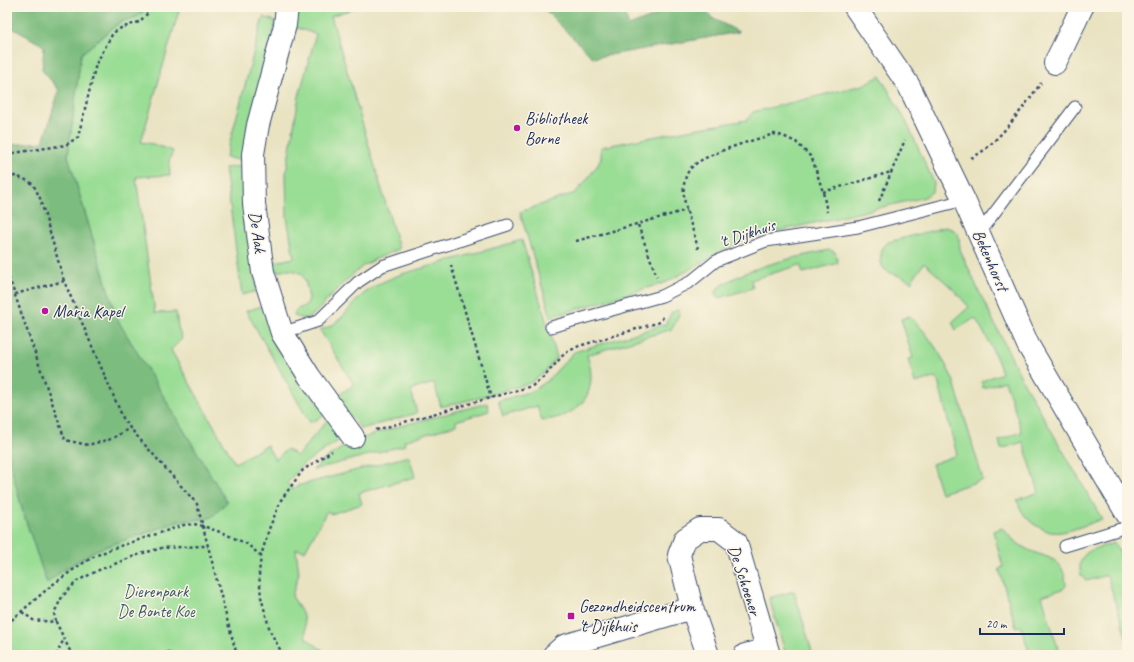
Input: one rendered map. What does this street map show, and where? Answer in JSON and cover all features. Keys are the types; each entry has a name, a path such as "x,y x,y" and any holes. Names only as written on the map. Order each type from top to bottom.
{"street":[{"name":"De Aak","path":"287,7 284,25 258,125 253,154 254,204 263,272 282,333 309,376 354,437"},
{"name":"Bekenhorst","path":"855,7 909,86 964,200 1028,345 1127,514"},
{"path":"1055,63 1082,7"},
{"name":"De Schoener","path":"708,655 692,608 679,555 686,539 700,529 719,529 736,542 768,652 745,655"},
{"path":"554,655 564,646 692,608"}],"lane":[{"path":"979,233 1075,107"},
{"name":"'t Dijkhuis","path":"551,326 662,296 690,282 716,261 766,241 858,227 964,200"},
{"path":"282,333 318,321 358,282 382,266 508,225"},
{"path":"1065,546 1127,527"}],"path":[{"path":"7,154 66,145 78,137 96,64 113,33 139,22 154,7"},
{"path":"949,168 979,155 1003,132 1055,63"},
{"path":"699,250 687,210 684,192 688,171 697,162 709,156 774,134 796,142 812,158 823,192 827,213"},
{"path":"878,203 907,137"},
{"path":"823,192 891,172"},
{"path":"7,177 14,176 33,184 40,198 64,281 122,418 197,504 237,655"},
{"path":"576,242 687,210"},
{"path":"283,655 270,631 261,597 259,573 261,556 269,529 281,500 303,470 354,437 532,386 544,377 565,353 571,349 660,322 668,311 638,225"},
{"path":"445,246 491,398"},
{"path":"7,272 65,440 88,445 111,438 130,428"},
{"path":"15,294 64,281"},
{"path":"7,624 52,585 95,556 114,548 184,526 194,524 223,533 247,544 261,556"},
{"path":"72,655 56,622 54,614 62,597 77,581 99,570 140,554 162,548 208,547"},
{"path":"22,612 33,620 56,622"},
{"path":"56,655 65,638"},
{"path":"160,655 170,652 170,655"}],"green space":[{"path":"7,7 148,7 137,17 120,22 81,54 68,156 117,319 227,502 212,517 177,522 96,550 58,574 47,584 22,509 7,450 7,145 43,142 59,90 42,70 44,46 7,25"},
{"name":"Dierenpark De Bonte Koe","path":"148,7 180,7 141,142 153,144 173,151 169,161 170,175 136,177 155,313 176,312 178,327 182,339 171,350 235,463 267,445 275,460 287,449 297,456 329,418 344,437 302,465 287,483 293,490 297,486 409,456 415,477 359,493 362,504 331,514 327,511 305,551 296,549 299,573 292,596 304,616 306,638 325,652 326,655 7,655 7,450 22,509 47,583 58,574 96,550 177,522 212,517 227,502 117,319 68,156 81,54 120,22 137,17"},
{"path":"299,7 359,7 331,16 399,249 363,266 341,285 315,313 308,318 303,319 295,316 294,314 297,309 306,304 309,298 302,274 291,270 272,270 272,263 294,258 287,217 286,173 299,96 316,34 294,27"},
{"path":"542,7 622,7 629,26 654,16 660,7 704,7 712,18 739,32 593,58"},
{"path":"263,17 276,21 243,161 226,157"},
{"path":"880,76 907,123 934,183 933,191 925,197 760,235 733,245 667,282 551,317 520,212 575,193 597,166 601,158 601,147 747,120 753,112 863,85"},
{"path":"243,166 243,191 246,225 257,291 242,295 225,168"},
{"path":"945,227 955,231 959,236 961,252 1024,383 1102,519 1056,533 1050,532 1035,525 1026,517 1017,500 1039,492 1023,442 1001,449 999,440 1022,432 1005,381 983,388 982,381 1002,373 983,331 975,318 956,330 952,322 969,307 954,290 924,263 911,282 886,271 883,267 881,262 881,253 886,244 889,242"},
{"path":"522,240 557,357 544,373 530,383 441,407 434,383 411,390 417,413 361,429 335,397 354,385 320,330 335,323 365,293 387,280 402,274"},
{"path":"829,250 835,252 838,263 803,273 800,265 751,280 753,288 717,298 715,293 718,288 757,268"},
{"path":"262,306 271,327 326,414 310,423 246,311"},
{"path":"678,310 680,312 672,329 587,355 591,373 589,389 582,403 567,414 542,421 537,406 503,416 498,401 532,391 540,386 547,381 574,352 666,324 671,313"},
{"path":"910,316 924,331 935,347 954,382 983,480 941,493 932,464 957,455 937,377 915,383 908,359 913,358 901,319"},
{"path":"487,403 489,411 456,421 456,425 404,441 405,445 313,470 336,452 363,438"},
{"path":"1002,528 1023,547 1052,559 1062,568 1066,586 1063,589 1042,596 1060,655 1030,655 1021,626 1016,627 999,569 1003,567 993,531"},
{"path":"1114,543 1127,564 1127,640 1107,575 1087,581 1081,574 1080,570 1083,557 1087,553 1091,550"},
{"path":"794,591 813,655 786,655 769,598"}],"place":[{"name":"Bibliotheek Borne","path":"517,128"},
{"name":"Maria Kapel","path":"45,311"},
{"name":"Gezondheidscentrum 't Dijkhuis","path":"571,616"}]}
